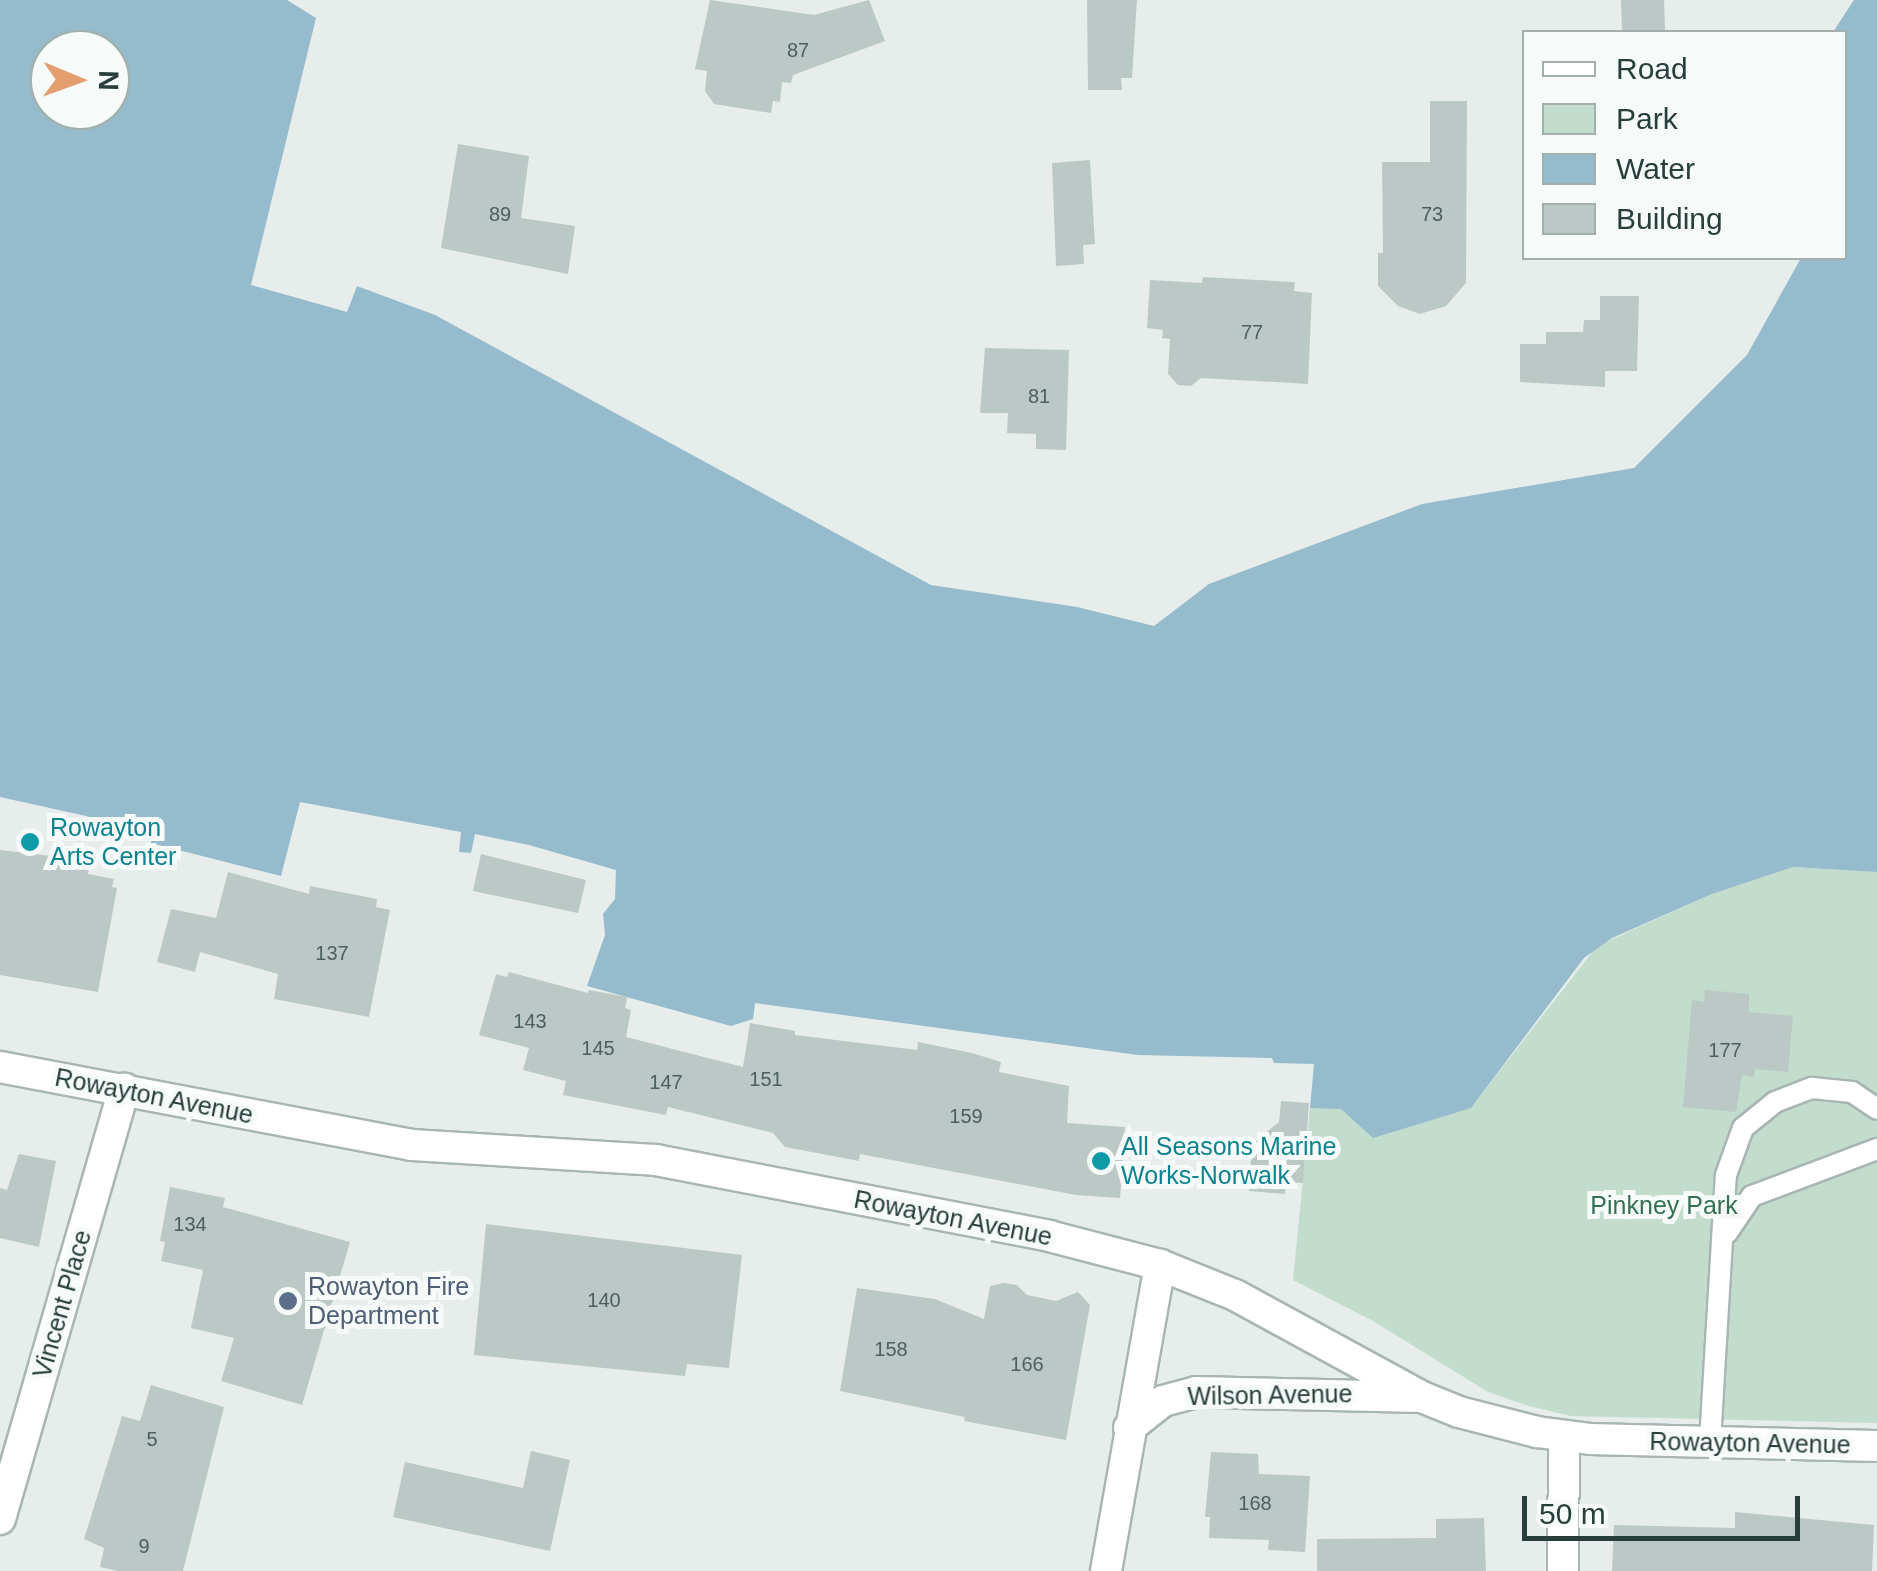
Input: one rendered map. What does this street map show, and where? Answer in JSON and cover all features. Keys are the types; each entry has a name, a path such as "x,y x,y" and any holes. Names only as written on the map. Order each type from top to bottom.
{"main road":[{"name":"Rowayton Avenue","path":"0,1067 412,1144 656,1160 1050,1236 1160,1265 1235,1295 1422,1397 1458,1412 1564,1436 1877,1446"},
{"name":"Vincent Place","path":"0,1519 124,1088"},
{"path":"1106,1571 1160,1265"},
{"name":"Wilson Avenue","path":"1129,1428 1163,1400 1196,1392 1422,1397"},
{"path":"1563,1571 1564,1436"}],"lane":[{"path":"1710,1442 1726,1234 1726,1174 1743,1128 1775,1102 1812,1088 1852,1092 1877,1109"},
{"path":"1726,1234 1752,1196 1877,1149"}],"green space":[{"name":"Pinkney Park","path":"1793,867 1877,872 1877,1423 1571,1416 1529,1406 1488,1392 1373,1321 1293,1280 1310,1108 1470,1109 1597,946 1712,894"}],"water":[{"path":"0,0 287,0 316,18 251,285 347,312 357,286 435,315 931,585 1077,607 1154,626 1209,584 1422,504 1634,468 1747,355 1800,260 1847,260 1847,30 1834,30 1854,0 1877,0 1877,872 1793,867 1712,894 1612,938 1584,958 1471,1108 1373,1138 1341,1109 1310,1108 1314,1064 1274,1063 1272,1058 1138,1055 755,1003 753,1019 731,1026 587,986 605,935 603,914 615,899 616,870 529,845 475,834 471,853 459,852 461,832 300,802 281,876 151,843 151,839 86,816 0,797"}],"building":[{"path":"710,0 814,15 869,0 885,41 793,75 791,83 782,82 780,102 773,101 771,113 714,104 705,91 707,71 695,69"},
{"path":"1087,0 1137,0 1132,78 1121,78 1122,90 1088,90"},
{"path":"1621,0 1664,0 1665,30 1622,30"},
{"path":"1430,101 1467,101 1466,283 1446,306 1420,314 1398,306 1378,286 1378,253 1383,253 1382,162 1430,162"},
{"path":"458,144 529,156 521,218 575,226 568,274 441,248"},
{"path":"1090,160 1095,244 1083,245 1084,264 1056,266 1052,163"},
{"path":"1203,277 1295,282 1294,291 1312,293 1308,384 1201,378 1191,386 1178,385 1168,374 1170,339 1162,338 1163,330 1147,328 1150,280 1202,283"},
{"path":"1600,296 1639,296 1637,371 1605,371 1605,387 1520,382 1520,344 1546,344 1546,332 1583,332 1584,320 1600,320"},
{"path":"985,348 1069,350 1066,450 1036,449 1036,434 1007,433 1008,413 980,413"},
{"path":"0,850 51,856 50,860 89,867 88,874 114,879 112,887 117,888 98,992 0,975"},
{"path":"481,854 586,880 578,913 473,891"},
{"path":"228,872 309,894 310,886 377,899 376,907 390,910 369,1017 274,999 278,974 200,952 195,972 157,962 171,909 216,918"},
{"path":"509,972 588,993 589,990 627,997 625,1008 631,1010 626,1037 743,1067 750,1023 795,1031 795,1035 917,1050 918,1042 1001,1062 999,1072 1069,1086 1067,1123 1125,1127 1120,1198 1076,1195 860,1154 859,1161 785,1147 773,1133 668,1107 666,1115 563,1095 566,1081 523,1070 529,1048 479,1035 496,974 507,977"},
{"path":"1705,990 1749,994 1749,1012 1793,1016 1788,1072 1755,1069 1754,1077 1742,1075 1736,1112 1683,1107 1692,1000 1704,1002"},
{"path":"1281,1101 1309,1103 1303,1183 1286,1182 1285,1194 1249,1191 1252,1144 1279,1122"},
{"path":"19,1154 56,1161 39,1247 0,1238 0,1188 7,1190"},
{"path":"170,1187 225,1198 223,1207 350,1242 302,1405 221,1381 234,1338 191,1328 203,1270 161,1261 165,1242 160,1241"},
{"path":"486,1224 742,1255 729,1368 687,1364 685,1376 474,1355"},
{"path":"1017,1285 1027,1295 1056,1301 1078,1292 1090,1305 1066,1440 964,1421 965,1417 840,1391 857,1288 935,1299 984,1319 990,1286"},
{"path":"151,1385 224,1407 183,1571 117,1571 100,1567 104,1548 84,1539 122,1416 140,1421"},
{"path":"531,1451 570,1460 550,1551 393,1517 405,1462 523,1488"},
{"path":"1211,1452 1258,1454 1259,1474 1310,1476 1305,1552 1268,1550 1269,1540 1209,1538 1210,1517 1205,1517"},
{"path":"1735,1512 1874,1525 1872,1571 1612,1571 1614,1525 1735,1528"},
{"path":"1484,1518 1486,1571 1317,1571 1317,1539 1436,1538 1436,1519"}],"place":[{"name":"Rowayton Arts Center","path":"30,842"},
{"name":"All Seasons Marine Works-Norwalk","path":"1101,1161"},
{"name":"Rowayton Fire Department","path":"288,1301"}]}
